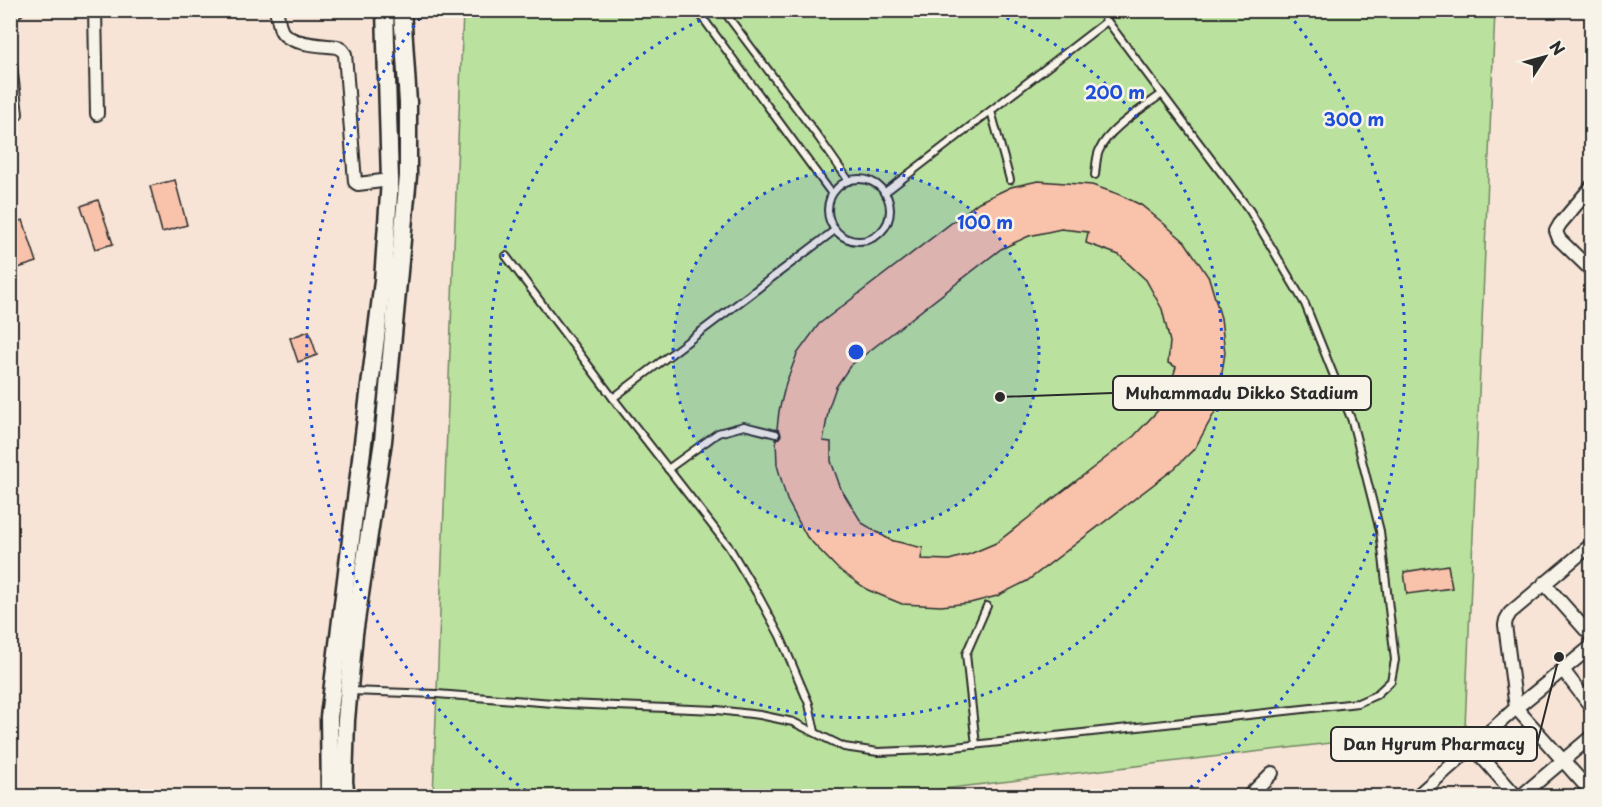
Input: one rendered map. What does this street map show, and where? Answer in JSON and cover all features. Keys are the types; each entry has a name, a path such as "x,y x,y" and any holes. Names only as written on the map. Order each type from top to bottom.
{"main road":[{"path":"330,796 328,717 383,281 390,180 385,10"},
{"path":"346,796 344,782 346,720 354,634 383,441 408,176 408,103 402,10"}],"street":[{"path":"10,13 17,10"},
{"path":"95,10 97,114"},
{"path":"276,10 282,31 286,36 293,40 337,47 345,54 355,182 358,184 390,180"},
{"path":"10,66 16,114"},
{"path":"1592,186 1556,231 1559,239 1592,271"},
{"path":"1592,544 1510,613 1505,625 1516,708 1592,793"},
{"path":"1544,583 1592,637"},
{"path":"1417,796 1516,708 1592,646"},
{"path":"1563,670 1592,708"},
{"path":"1521,796 1592,735"},
{"path":"1473,747 1516,796"},
{"path":"1250,796 1272,773"}],"lane":[{"path":"697,10 832,194"},
{"path":"723,10 849,181"},
{"path":"349,691 717,710 793,722 844,747 878,752 976,745 1358,703 1376,695 1391,681 1395,660 1380,531 1352,421 1305,304 1250,211 1099,10"},
{"path":"884,193 1107,21"},
{"path":"1095,175 1099,151 1110,134 1162,94"},
{"path":"991,111 1010,180"},
{"path":"865,180 879,187 890,208 887,224 876,236 862,241 847,239 831,224 828,209 832,194 839,186 849,181 865,180"},
{"path":"613,398 835,230"},
{"path":"506,256 729,547 780,636 809,704 815,732"},
{"path":"668,469 718,433 744,426 776,434"},
{"path":"976,745 966,654 987,606"}],"green space":[{"path":"463,11 1495,11 1465,727 883,796 433,796"}],"building":[{"path":"175,180 187,225 162,232 150,186"},
{"path":"1038,181 1092,185 1141,205 1185,242 1209,278 1221,318 1225,353 1216,410 1195,448 1175,468 1027,581 997,596 970,603 941,606 902,604 868,590 838,569 807,537 787,500 777,465 776,439 781,435 777,429 786,383 797,354 819,324 979,202 1011,187","holes":["1061,229 1088,232 1086,243 1119,255 1146,280 1162,309 1170,342 1168,363 1176,367 1162,406 1134,436 996,543 970,554 949,560 921,559 923,548 890,540 862,523 841,489 831,461 831,442 823,441 829,407 836,387 850,366 1001,249 1029,236"]},
{"path":"98,200 113,244 95,249 81,206"},
{"path":"23,220 37,262 18,268 10,243 10,224"},
{"path":"309,331 317,355 298,362 290,338"},
{"path":"1448,565 1452,588 1407,594 1404,572"}],"place":[{"name":"Muhammadu Dikko Stadium","path":"1000,397"},
{"name":"Dan Hyrum Pharmacy","path":"1559,657"}]}
